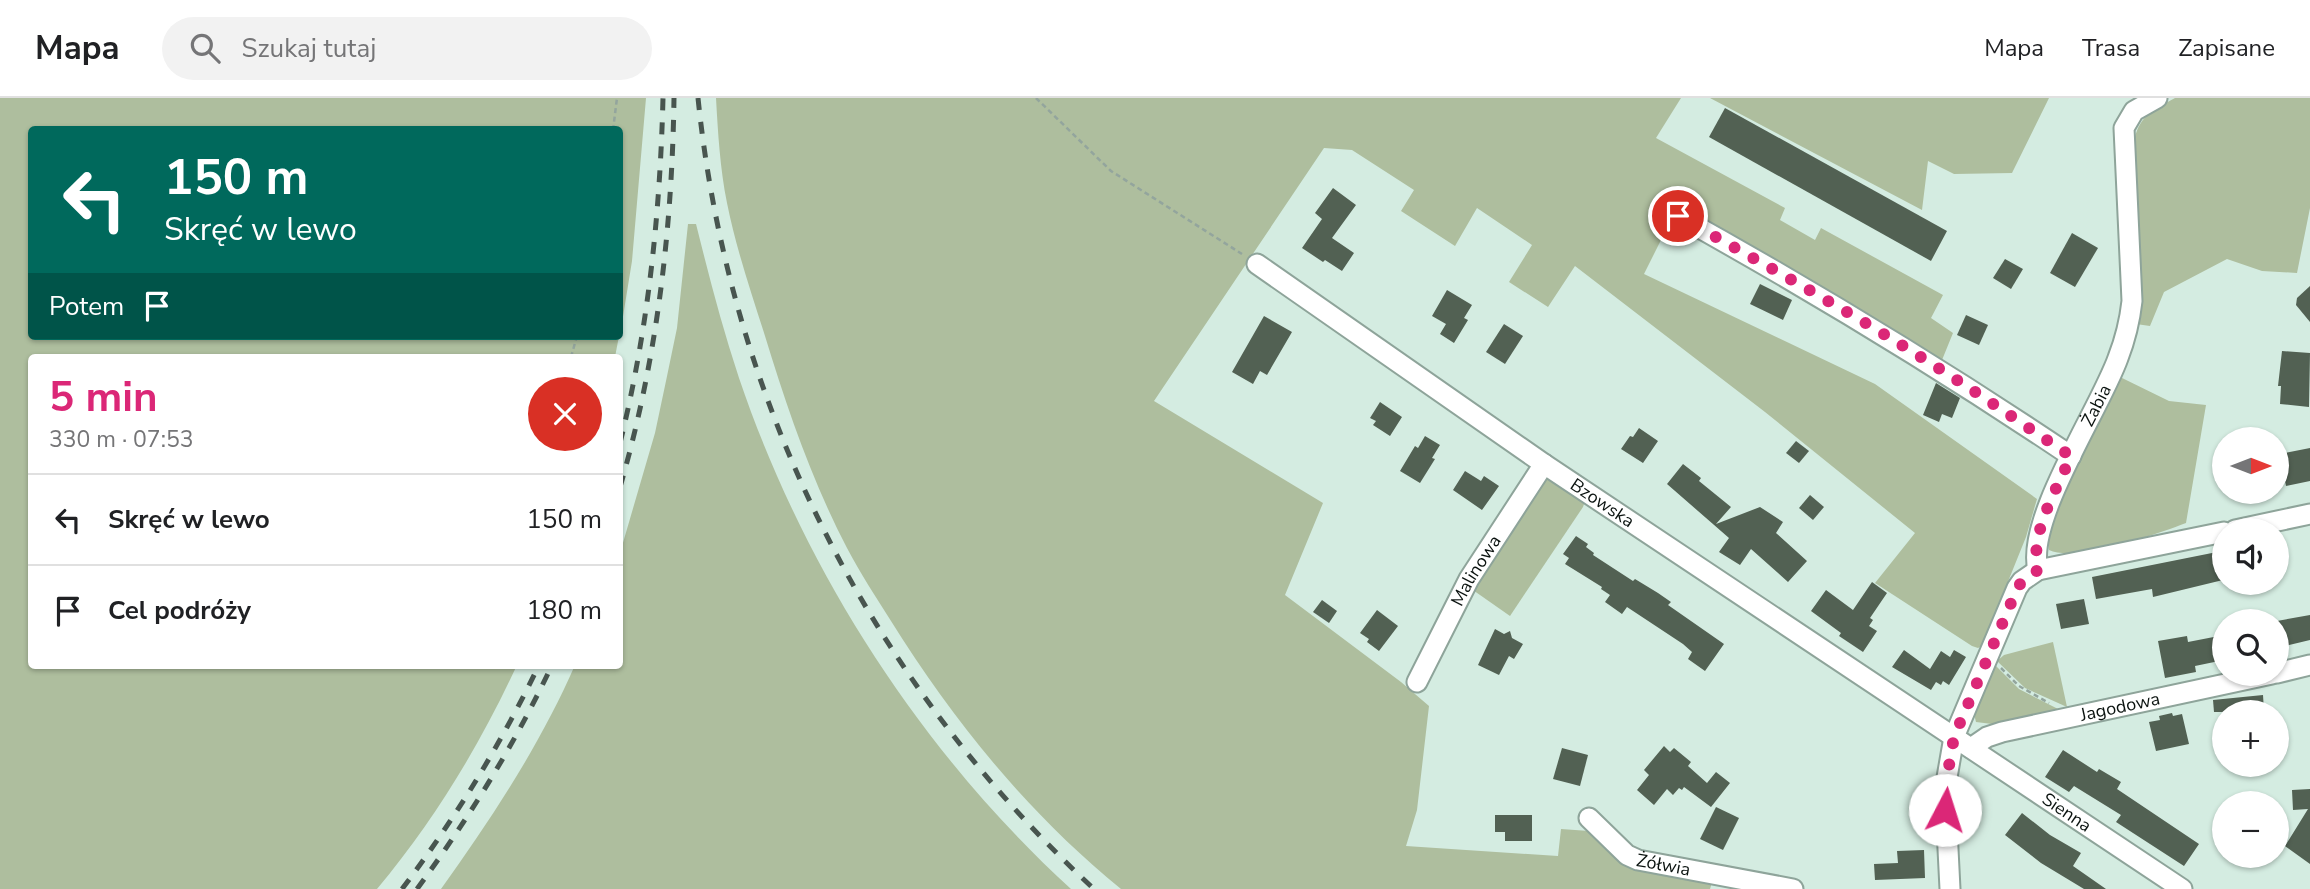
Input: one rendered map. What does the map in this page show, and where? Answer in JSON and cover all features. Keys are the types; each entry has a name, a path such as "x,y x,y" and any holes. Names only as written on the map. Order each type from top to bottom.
{"street":[{"name":"Żabia","path":"2038,570 2035,548 2038,534 2071,456 2118,358 2132,301 2124,128 2134,111 2157,98"},
{"path":"1678,216 1884,334 2071,456"},
{"name":"Bzowska","path":"1257,264 1544,464 1954,737"},
{"name":"Malinowa","path":"1417,682 1469,579 1544,464"},
{"path":"2289,518 2310,514"},
{"path":"1950,889 1945,789 1954,737 2022,581 2038,570 2212,535"},
{"path":"2289,670 2310,665"},
{"name":"Jagodowa","path":"1971,748 1987,737 2002,732 2216,686"},
{"name":"Sienna","path":"1954,737 2182,889"},
{"name":"Żółwia","path":"1589,818 1627,855 1638,860 1793,889"}],"path":[{"path":"614,126 617,98"},
{"path":"1036,98 1111,171 1257,264"},
{"path":"1994,660 2019,686 2054,705"}],"green space":[{"path":"0,98 646,98 632,261 623,316 623,126 28,126 28,340 618,340 616,354 28,354 28,669 515,669 488,724 454,782 418,837 377,889 0,889"},
{"path":"716,98 1681,98 1656,138 1785,208 1780,220 1815,240 1821,228 1943,295 1931,318 1953,333 1942,360 1784,265 1677,208 1644,274 1875,384 2037,499 2026,537 1982,646 1972,646 1875,583 1915,533 1765,412 1575,266 1548,307 1509,282 1532,245 1477,208 1455,246 1401,211 1414,190 1352,150 1324,148 1154,401 1323,503 1285,595 1429,706 1417,810 1406,846 1558,856 1561,829 1589,831 1713,879 1710,889 1121,889 1087,860 1024,797 967,730 915,658 847,548 801,444 744,270 725,190"},
{"path":"1710,98 2049,98 2012,173 1954,174 1928,161 1922,210"},
{"path":"2175,98 2310,98 2310,208 2297,273 2262,271 2227,259 2164,292 2150,326 2136,324 2132,151 2140,124 2150,113"},
{"path":"688,224 696,224 739,378 797,520 833,588 873,654 917,718 1016,836 1071,889 441,889 514,780 573,669 623,669 623,543 655,433 677,328"},
{"path":"2120,377 2169,401 2206,405 2186,523 2097,550 2061,553 2049,550 2049,537 2065,492"},
{"path":"1546,477 1586,498 1583,507 1510,616 1470,588"},
{"path":"2053,642 2067,707 2025,688 1997,661 2004,655"},
{"path":"1995,665 2019,689 2058,709 1992,724 1976,722 1974,714"}],"building":[{"path":"1725,108 1947,231 1931,261 1709,137"},
{"path":"1333,188 1356,205 1332,238 1354,253 1342,271 1302,248 1322,219 1315,213"},
{"path":"2072,233 2098,248 2075,287 2050,273"},
{"path":"2005,259 2023,269 2011,289 1993,278"},
{"path":"1760,284 1792,300 1783,320 1750,304"},
{"path":"2310,286 2310,322 2296,305 2297,298"},
{"path":"1447,290 1472,305 1464,318 1468,320 1454,343 1440,334 1446,324 1432,316"},
{"path":"1966,315 1988,325 1979,345 1957,335"},
{"path":"1264,316 1292,332 1267,375 1260,371 1253,384 1232,372"},
{"path":"1504,324 1523,336 1505,364 1486,352"},
{"path":"2282,351 2310,353 2309,407 2280,404 2281,386 2278,386"},
{"path":"1936,383 1960,398 1952,418 1942,414 1939,422 1923,415"},
{"path":"1380,402 1402,417 1390,436 1373,425 1376,421 1370,418"},
{"path":"1639,428 1658,441 1643,463 1621,449"},
{"path":"1425,436 1440,445 1420,483 1400,471 1415,446 1418,448"},
{"path":"1796,441 1809,451 1799,463 1786,453"},
{"path":"2310,448 2310,481 2289,485 2289,452"},
{"path":"1683,464 1731,507 1716,524 1760,507 1783,522 1776,533 1807,561 1788,582 1751,549 1740,565 1719,552 1729,538 1667,484"},
{"path":"1465,471 1481,481 1484,476 1499,486 1482,510 1453,490"},
{"path":"1810,495 1824,507 1813,520 1799,508"},
{"path":"1576,536 1588,544 1586,547 1593,555 1633,581 1635,579 1658,593 1671,602 1668,605 1724,644 1705,671 1688,659 1692,652 1683,644 1627,607 1622,614 1605,602 1610,595 1601,589 1602,587 1565,564 1569,558 1563,554"},
{"path":"2212,553 2212,583 2153,597 2152,589 2096,599 2092,577"},
{"path":"1872,582 1887,593 1870,618 1873,620 1869,626 1877,631 1863,652 1839,636 1841,633 1811,611 1826,590 1853,610"},
{"path":"2084,599 2089,624 2061,629 2056,604"},
{"path":"1322,600 1337,611 1329,623 1313,612"},
{"path":"1377,610 1398,626 1379,651 1360,633"},
{"path":"2310,615 2310,640 2289,645 2289,619"},
{"path":"1495,629 1504,634 1510,631 1512,638 1523,644 1514,659 1509,656 1499,675 1478,665"},
{"path":"2187,636 2188,642 2212,637 2212,662 2195,666 2196,672 2165,678 2158,641"},
{"path":"1904,650 1930,669 1941,651 1950,657 1954,650 1966,657 1949,685 1943,681 1941,685 1936,682 1931,690 1892,667"},
{"path":"2263,695 2263,700 2213,700"},
{"path":"2172,713 2173,716 2182,714 2189,744 2156,751 2149,722 2160,720 2159,716"},
{"path":"1664,746 1670,752 1674,748 1691,762 1688,766 1707,783 1716,772 1730,783 1711,807 1684,787 1682,790 1679,788 1673,795 1667,789 1654,805 1637,790 1649,775 1644,770"},
{"path":"1562,748 1588,755 1580,786 1553,779"},
{"path":"2063,750 2097,772 2099,769 2121,782 2117,789 2199,844 2184,866 2116,822 2121,815 2074,786 2069,792 2045,777"},
{"path":"2310,789 2310,864 2289,849 2289,840 2308,809 2293,810 2292,790"},
{"path":"1716,807 1739,818 1723,850 1700,839"},
{"path":"2022,813 2050,835 2081,853 2073,866 2106,889 2084,889 2041,863 2005,835"},
{"path":"1495,815 1532,815 1532,841 1505,841 1505,832 1495,832"},
{"path":"1924,850 1925,878 1875,880 1874,864 1898,863 1897,851"}],"railway":[{"path":"623,430 638,358 651,272 663,98"},
{"path":"623,476 644,391 660,294 670,197 674,98"},
{"path":"698,98 715,210 741,320 778,427 824,530 878,628 942,721 1014,808 1094,889"},
{"path":"402,889 476,780 537,669"},
{"path":"417,889 490,780 550,669"}],"route":[{"path":"1678,216 1884,334 2071,456 2038,534 2035,560 2038,570 2022,581 2017,589 1954,737 1945,789 1945,810"}]}
